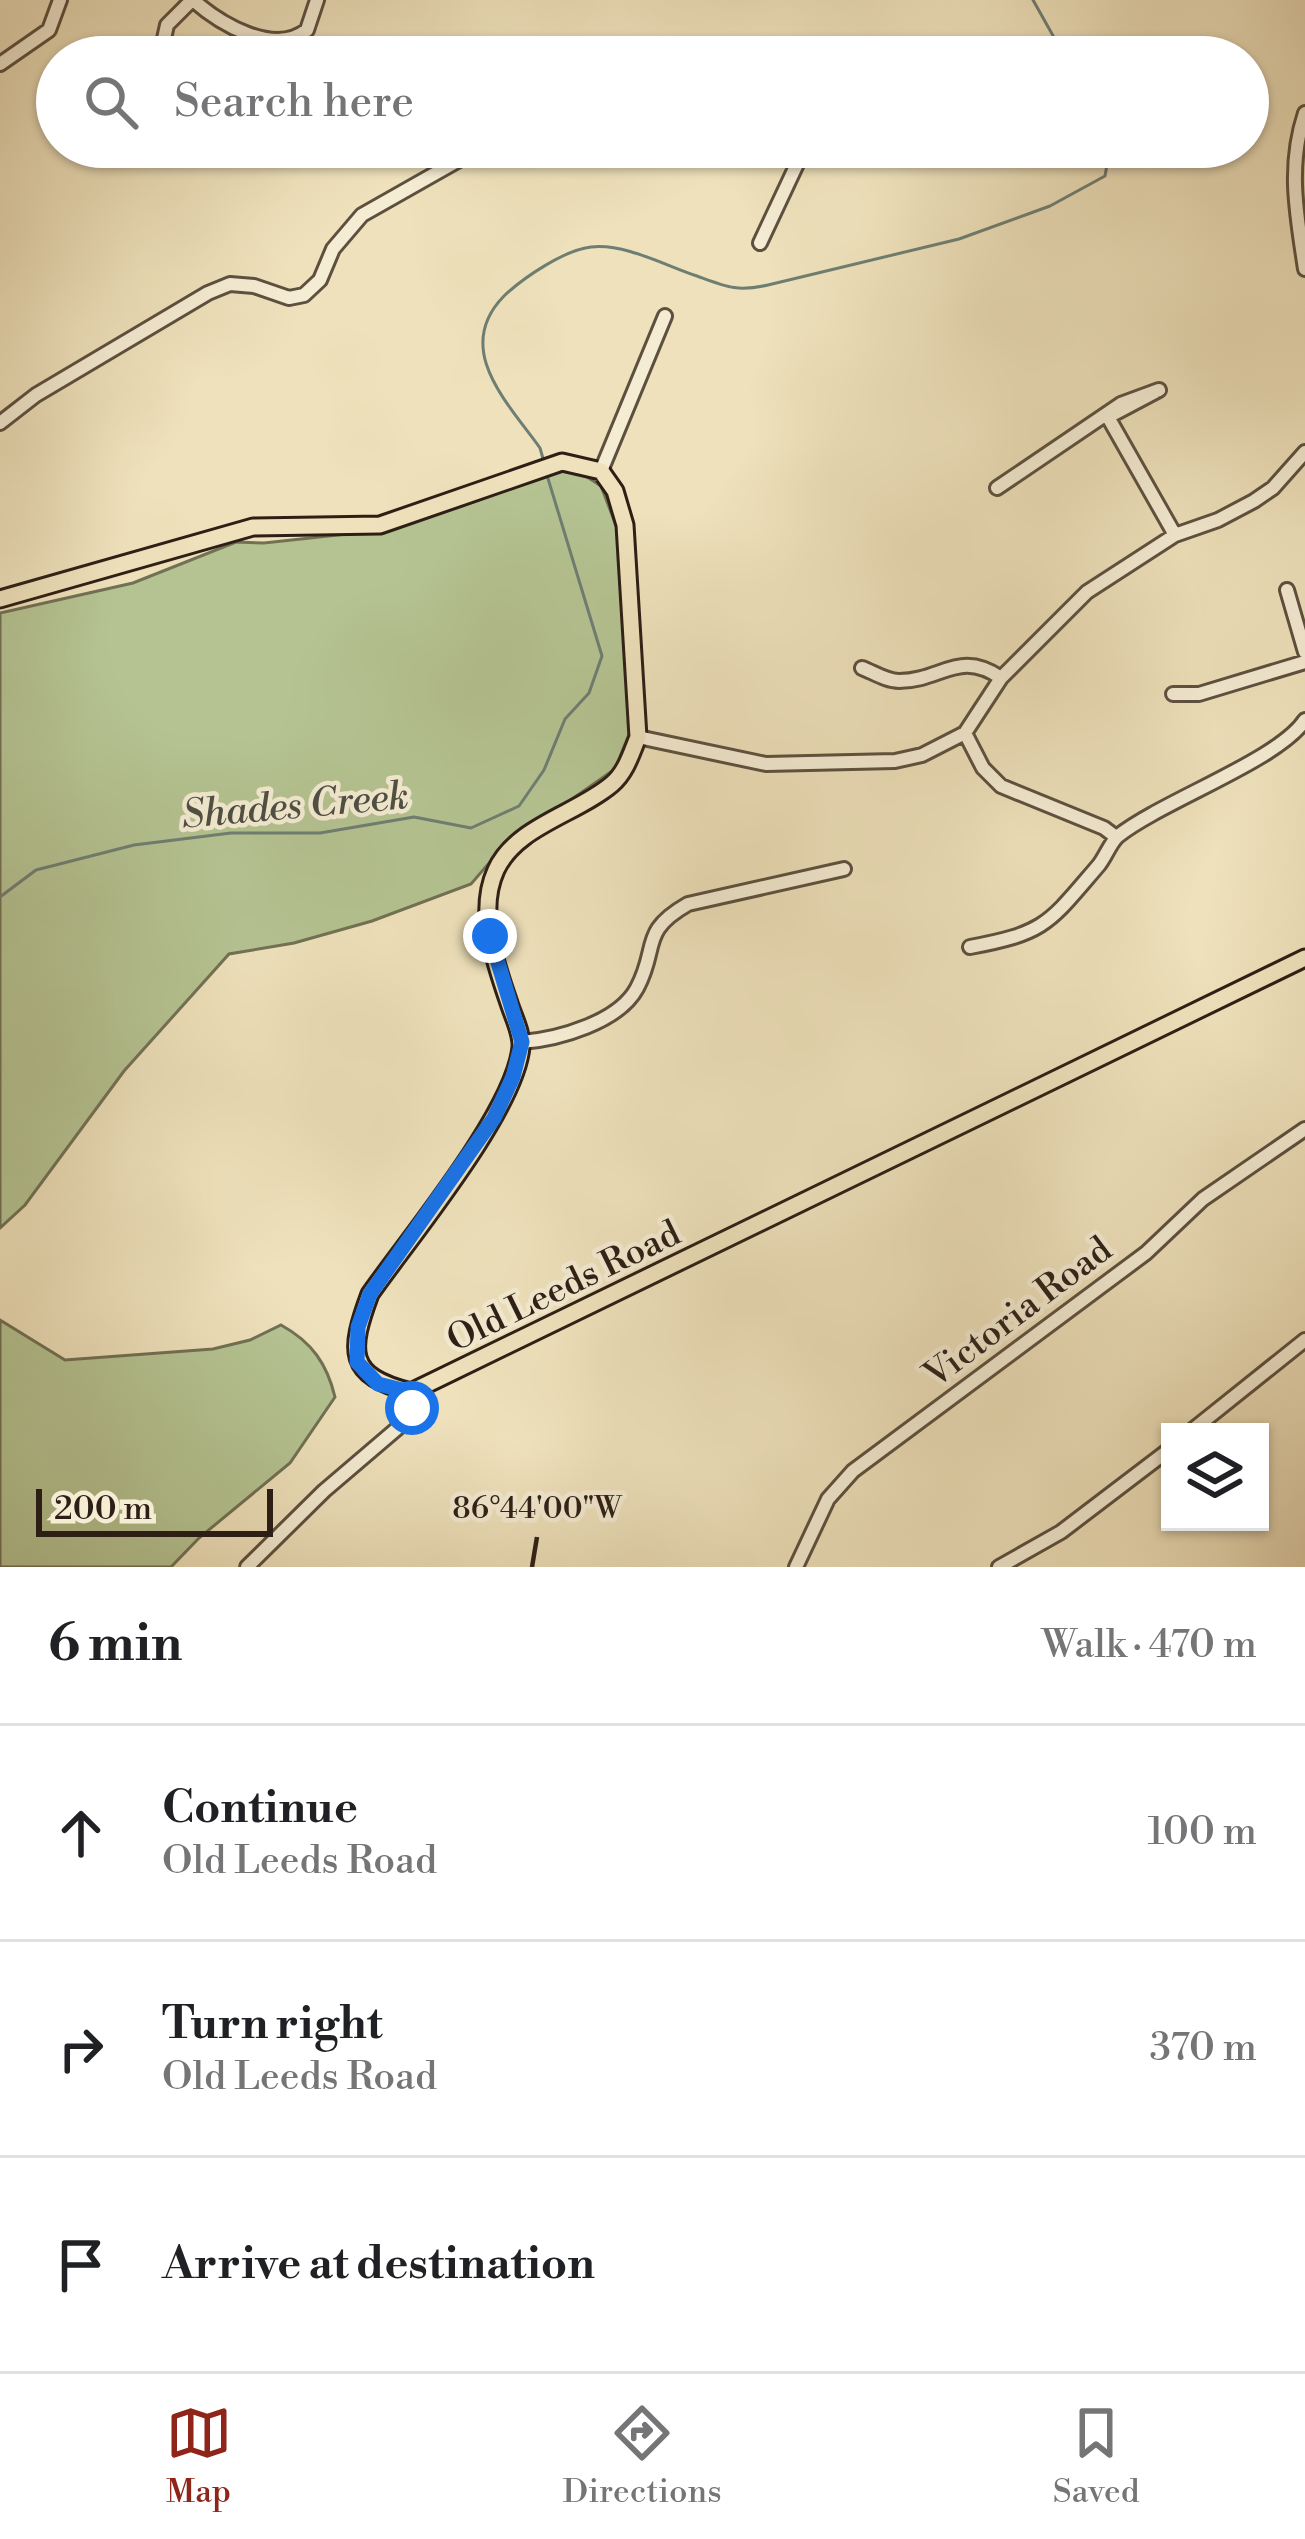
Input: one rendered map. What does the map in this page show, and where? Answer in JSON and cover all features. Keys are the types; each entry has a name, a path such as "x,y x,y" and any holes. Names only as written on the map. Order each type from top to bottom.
{"main road":[{"path":"0,599 253,527 380,525 562,462 601,471 615,491 625,524 638,737 626,769 611,784 517,843 496,868 488,909 490,936 522,1042 513,1077 494,1118 370,1294 358,1327 357,1362 378,1384 410,1392"},
{"name":"Old Leeds Road","path":"410,1392 1305,958"}],"street":[{"path":"40,36 49,30 60,0"},
{"path":"165,36 167,25 192,0 235,31 264,36"},
{"path":"296,36 307,30 317,0"},
{"path":"0,64 36,39"},
{"path":"1305,113 1297,138 1292,188 1305,269"},
{"path":"0,424 36,395 208,292 230,284 289,298 304,295 320,280 333,249 362,215 445,168"},
{"path":"760,243 795,168"},
{"path":"601,471 665,316"},
{"path":"997,488 1121,404 1159,391 1108,417 1174,535"},
{"path":"638,737 766,764 895,761 922,754 965,733 1001,678 1087,592 1174,535 1254,501 1274,488 1305,452"},
{"path":"1287,590 1305,652"},
{"path":"1173,694 1199,694 1305,662"},
{"path":"862,668 901,681 969,664 985,667 1001,678"},
{"path":"970,947 1019,938 1050,921 1108,854 1116,837 1281,744 1305,720"},
{"path":"965,733 982,768 1001,786 1116,837"},
{"path":"522,1042 605,1018 624,1004 642,977 650,939 666,916 688,904 844,868"},
{"name":"Victoria Road","path":"796,1567 828,1499 853,1471 1146,1253 1203,1199 1305,1129"},
{"path":"1201,1423 1305,1340"},
{"path":"248,1567 324,1491 406,1421 412,1408 410,1392"},
{"path":"999,1567 1061,1532 1161,1455"}],"green space":[{"path":"561,471 581,473 601,486 617,528 632,727 615,769 502,848 471,884 372,921 294,943 229,954 124,1071 25,1205 0,1228 0,613 133,583 236,542 356,533 459,507"},
{"path":"0,1320 65,1360 213,1349 250,1340 281,1325 317,1355 335,1397 290,1463 171,1567 0,1567"}],"waterway":[{"name":"Shades Creek","path":"1033,0 1053,36"},
{"name":"Shades Creek","path":"544,462 540,448 490,375 483,336 489,316 504,296 557,259 580,249 604,247 724,286 768,285 959,239 1050,206 1105,176 1106,168"},
{"name":"Shades Creek","path":"0,897 36,870 134,845 231,833 320,833 414,817 471,828 519,806 544,770 565,719 589,693 602,656 546,472"}],"route":[{"path":"412,1408 410,1392 378,1384 357,1362 358,1327 370,1294 494,1118 513,1077 522,1042 490,936"}]}
